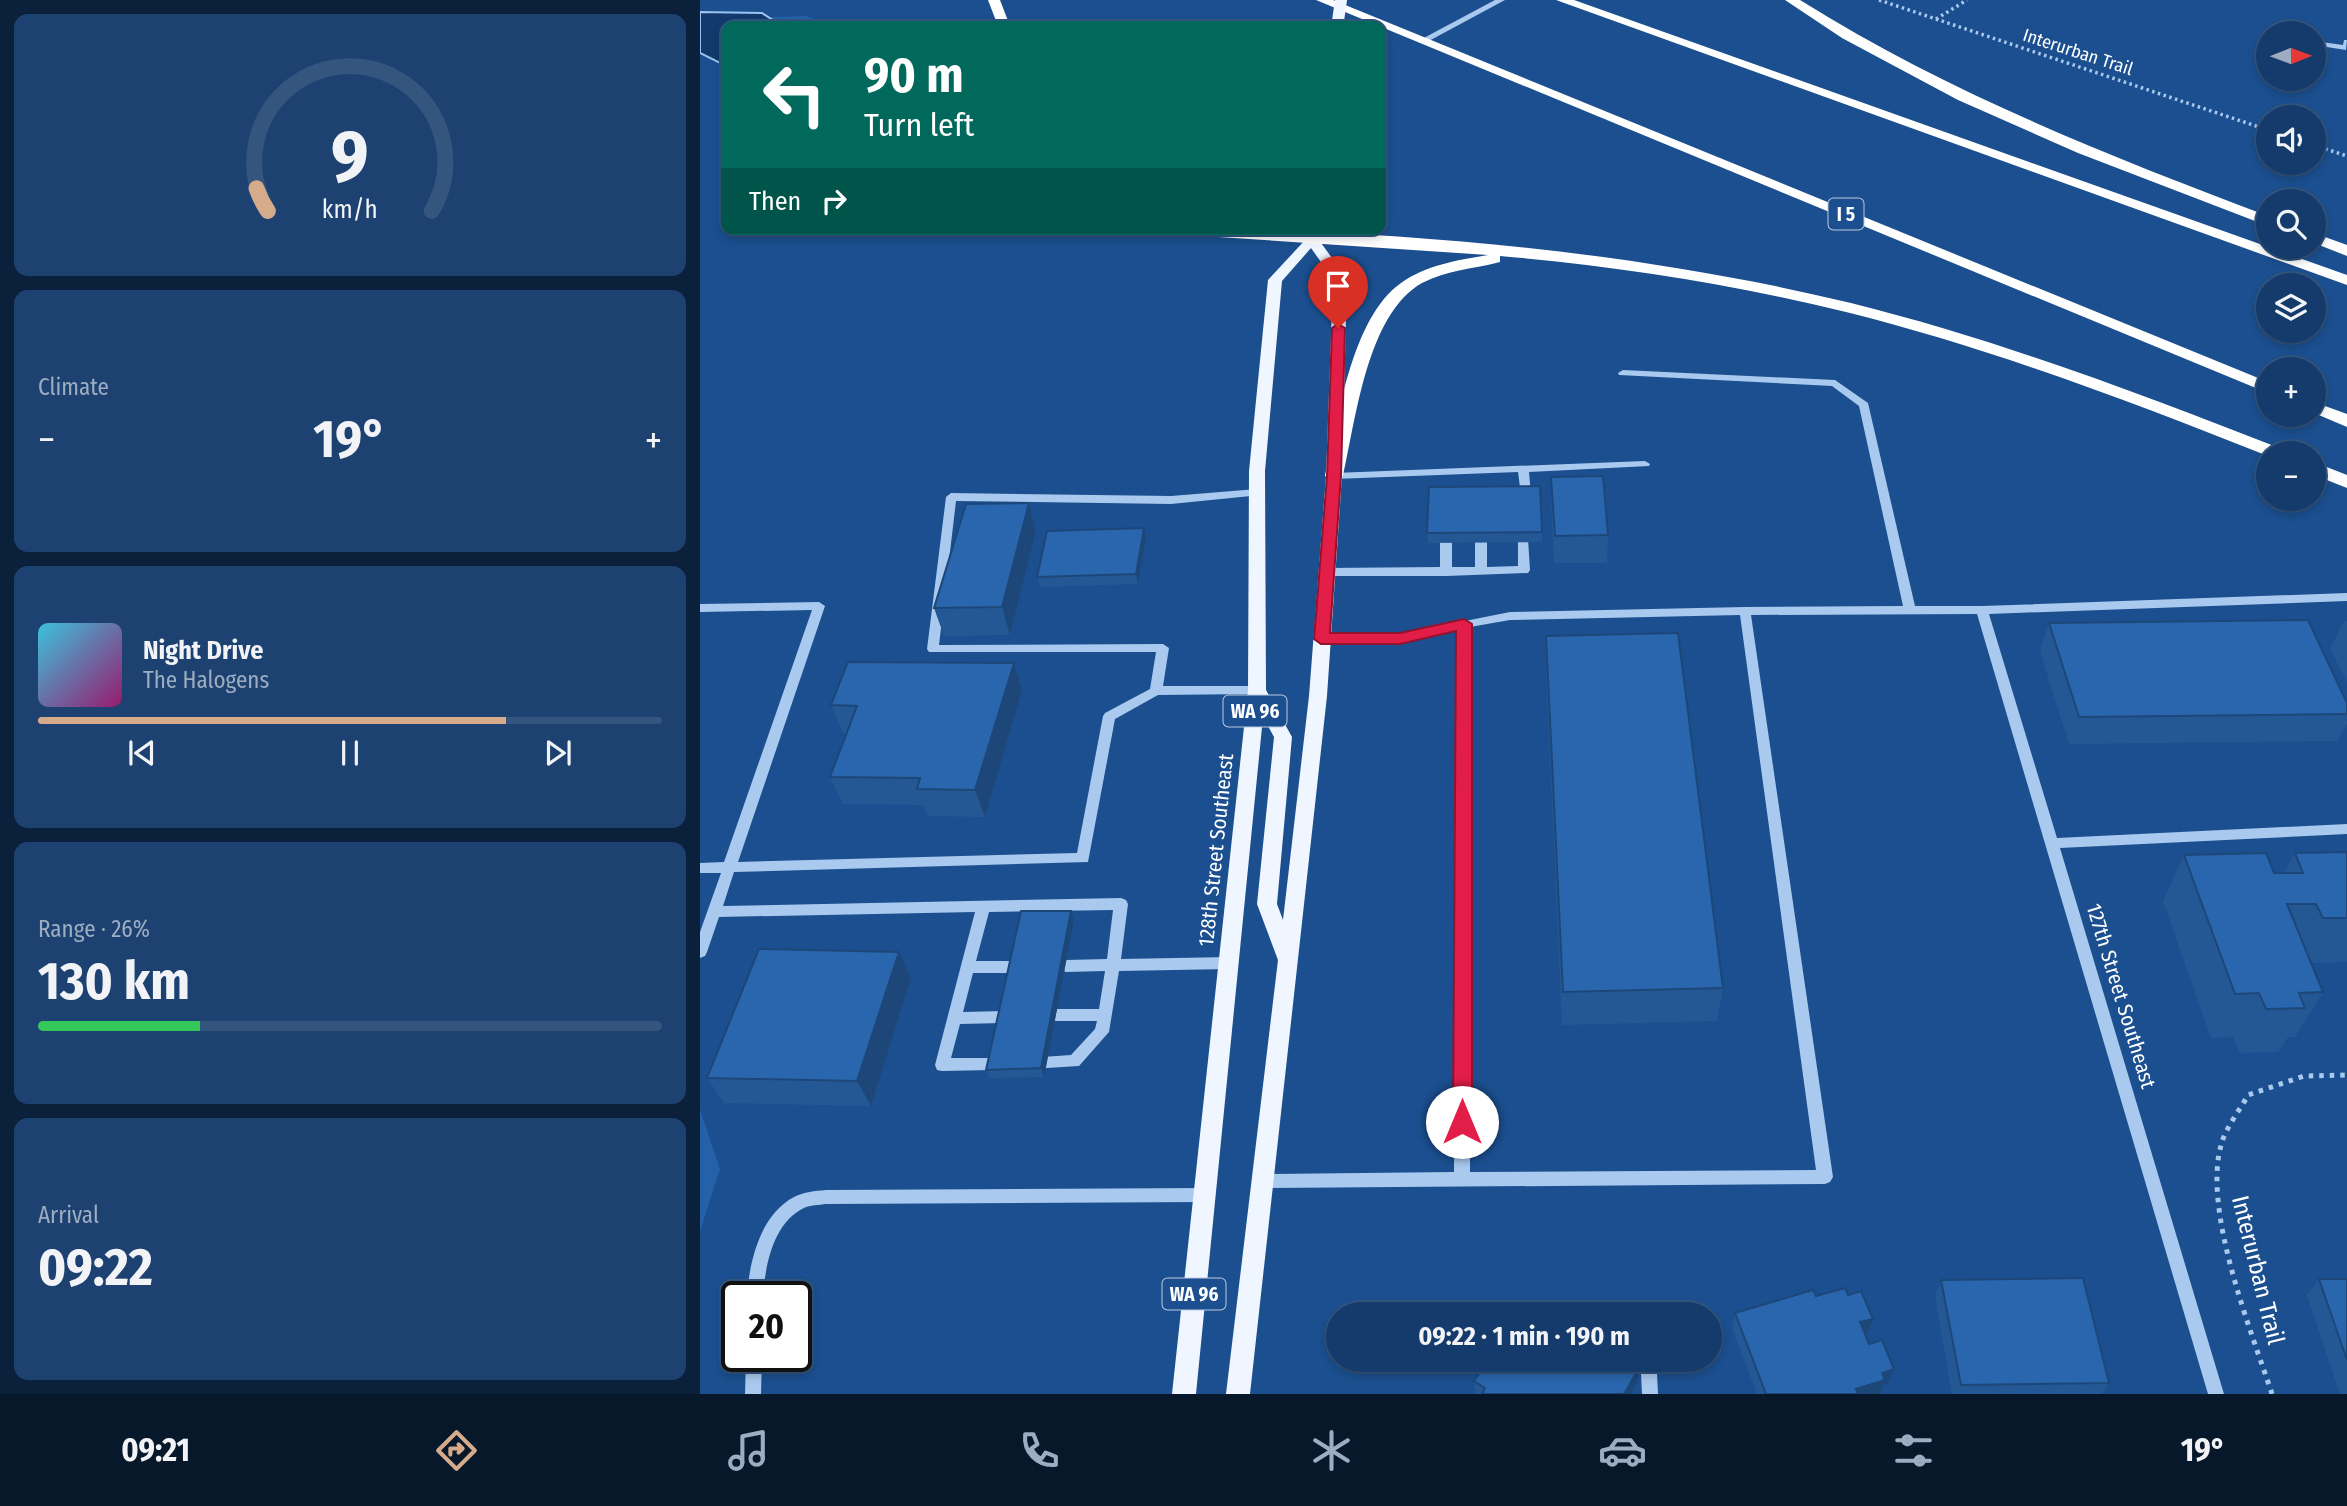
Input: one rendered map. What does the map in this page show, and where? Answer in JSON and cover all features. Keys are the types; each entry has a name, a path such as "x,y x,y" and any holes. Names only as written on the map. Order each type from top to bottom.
{"highway":[{"path":"994,0 1002,21"},
{"name":"I 5","path":"1322,0 1375,21"},
{"path":"1562,0 2347,280"},
{"path":"1791,0 1875,52 1971,100 2120,165 2256,216"},
{"name":"I 5","path":"1386,25 2256,383"},
{"path":"1313,235 1541,254 1698,276 1880,314 2045,363 2256,445"},
{"path":"2326,243 2347,251"},
{"path":"1334,476 1368,345 1381,316 1395,296 1416,281 1457,265 1541,254"},
{"path":"2326,412 2347,421"},
{"path":"2326,473 2347,482"}],"main road":[{"path":"1339,21 1341,0"},
{"name":"WA 96","path":"1238,1394 1321,639 1334,476 1340,279 1313,235"},
{"name":"128th Street Southeast","path":"1184,1394 1257,690 1256,493 1275,280 1313,235"},
{"path":"1257,690 1283,737 1267,904 1287,960"}],"street":[{"path":"1423,40 1501,0"},
{"path":"2326,44 2347,46"},
{"path":"1622,373 1835,383 1864,405 1910,611"},
{"path":"1334,476 1645,464"},
{"path":"1523,469 1526,495"},
{"path":"1480,470 1480,483"},
{"path":"1446,471 1446,484"},
{"path":"1156,691 1163,648 933,649 951,497 1171,500 1256,493"},
{"path":"1446,542 1446,572"},
{"path":"1481,542 1481,571"},
{"path":"1326,572 1524,570 1524,542"},
{"path":"1321,639 1400,638 1510,616 1982,610 2347,597"},
{"path":"700,608 819,606 700,952"},
{"name":"127th Street Southeast","path":"1982,610 2216,1394"},
{"path":"1262,1181 1825,1177 1745,611"},
{"path":"1462,1178 1464,624"},
{"path":"700,868 1083,859 1109,716 1156,691 1257,690"},
{"path":"2052,842 2347,829"},
{"path":"713,912 1121,904 1102,1032 1074,1061 1046,1062"},
{"path":"983,907 942,1065 993,1064"},
{"path":"1066,965 1229,963"},
{"path":"968,967 1014,967"},
{"path":"1056,1015 1105,1015"},
{"path":"955,1018 1004,1017"},
{"path":"755,1281 765,1247 778,1223 798,1203 826,1197 1205,1195"},
{"path":"753,1394 754,1372"},
{"path":"1648,1374 1650,1394"}],"path":[{"name":"Interurban Trail","path":"1879,0 2256,126"},
{"path":"1935,19 1967,0"},
{"path":"2326,149 2347,156"},
{"name":"Interurban Trail","path":"2272,1394 2231,1264 2217,1195 2221,1144 2248,1095 2304,1076 2347,1075"}],"shaded area":[{"path":"700,12 762,13 774,21 721,21 721,64 700,53"},
{"path":"806,16 822,21 775,21 770,17"},
{"path":"700,1110 720,1169 700,1231"}],"building":[{"path":"1603,476 1608,535 1555,536 1551,477"},
{"path":"1540,486 1542,532 1427,533 1429,487"},
{"path":"1029,503 1002,607 934,608 966,504"},
{"path":"1144,528 1136,574 1037,577 1047,531"},
{"path":"2308,620 2347,703 2347,714 2079,717 2049,623"},
{"path":"1678,633 1723,988 1563,992 1546,636"},
{"path":"848,662 1014,663 975,790 917,789 920,778 830,777 857,706 831,705"},
{"path":"2347,852 2347,918 2323,918 2316,904 2287,904 2323,992 2299,993 2305,1008 2266,1009 2259,993 2235,994 2184,855 2266,853 2274,873 2303,873 2295,853"},
{"path":"1021,911 1071,911 1041,1068 986,1070"},
{"path":"759,949 899,952 857,1081 707,1078"},
{"path":"2083,1278 2109,1383 1961,1385 1941,1280"},
{"path":"2319,1279 2347,1279 2347,1360"},
{"path":"1845,1288 1848,1295 1861,1291 1873,1319 1860,1322 1869,1344 1882,1340 1894,1369 1882,1373 1885,1380 1856,1389 1858,1394 1766,1394 1735,1313 1813,1290 1816,1296"},
{"path":"1480,1372 1637,1372 1624,1394 1482,1394 1485,1388 1474,1381"}],"route":[{"path":"1338,328 1334,476 1321,639 1400,638 1464,624 1462,1122"}]}
